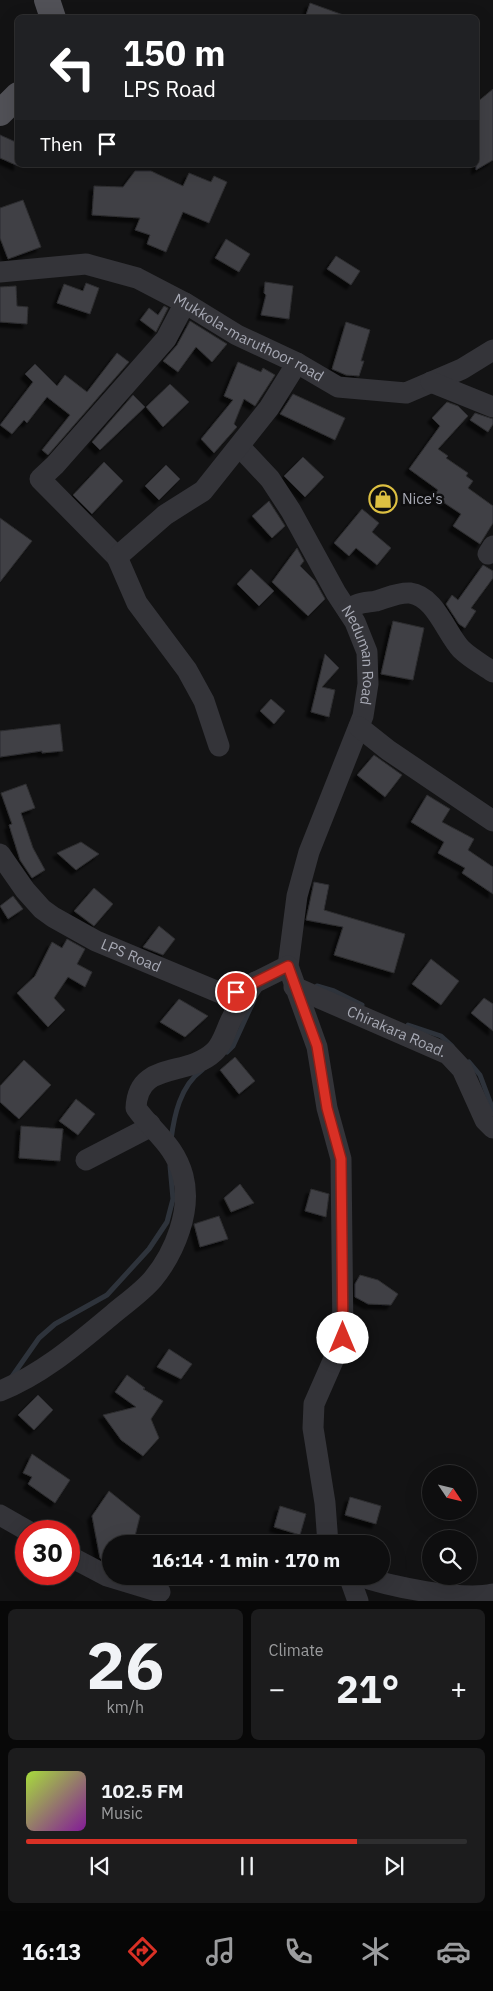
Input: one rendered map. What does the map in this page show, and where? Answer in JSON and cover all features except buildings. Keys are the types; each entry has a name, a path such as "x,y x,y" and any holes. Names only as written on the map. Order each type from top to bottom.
{"main road":[{"path":"47,0 51,15"},
{"path":"0,113 15,98"}],"street":[{"name":"Mukkola-maruthoor road","path":"0,272 86,264 137,278 185,303 237,334 297,363 338,387 406,393 462,369 493,350"},
{"path":"185,303 166,339 55,465 40,479 117,557 137,603 187,670 204,701 219,746"},
{"path":"117,557 165,515 203,490 240,447 280,392 297,363"},
{"path":"431,382 493,407"},
{"name":"Neduman Road","path":"240,447 270,479 355,622 367,652 368,684 363,716 309,852 297,896 288,966"},
{"path":"348,611 355,604 397,594 410,593 418,596 434,610 463,651 493,672"},
{"path":"359,727 388,750 493,820"},
{"name":"LPS Road","path":"0,854 25,890 42,909 74,931 222,994 236,992 288,966"},
{"path":"288,966 294,987 317,1046 327,1108 341,1159 343,1338 314,1404 313,1428 325,1503 327,1535"},
{"path":"0,1391 24,1382 86,1338 147,1285 172,1251 177,1239 184,1208 184,1178 179,1160 162,1136 136,1108 137,1097 144,1082 152,1075 192,1066 214,1052 222,1041 232,1016 255,982"},
{"name":"Chirakara Road.","path":"294,987 448,1054 462,1069 485,1120 493,1128"},
{"path":"86,1160 150,1124"},
{"path":"0,1515 15,1524"},
{"path":"80,1562 107,1576 160,1592"},
{"path":"352,1585 358,1601"},
{"path":"385,1585 434,1595 483,1598 493,1594"}],"waterway":[{"path":"317,986 334,991 362,1005"},
{"path":"227,1052 233,1046 254,1000"},
{"path":"408,1025 441,1036 452,1046"},
{"path":"469,1062 480,1075 493,1110"},
{"path":"171,1140 179,1102 188,1084 202,1070"},
{"path":"11,1378 39,1338 55,1324 107,1295 149,1249 167,1222 173,1199 170,1166"}],"place":[{"name":"Nice's","path":"383,499"}],"route":[{"path":"236,992 288,966 294,987 317,1046 327,1108 341,1159 343,1338"}]}
